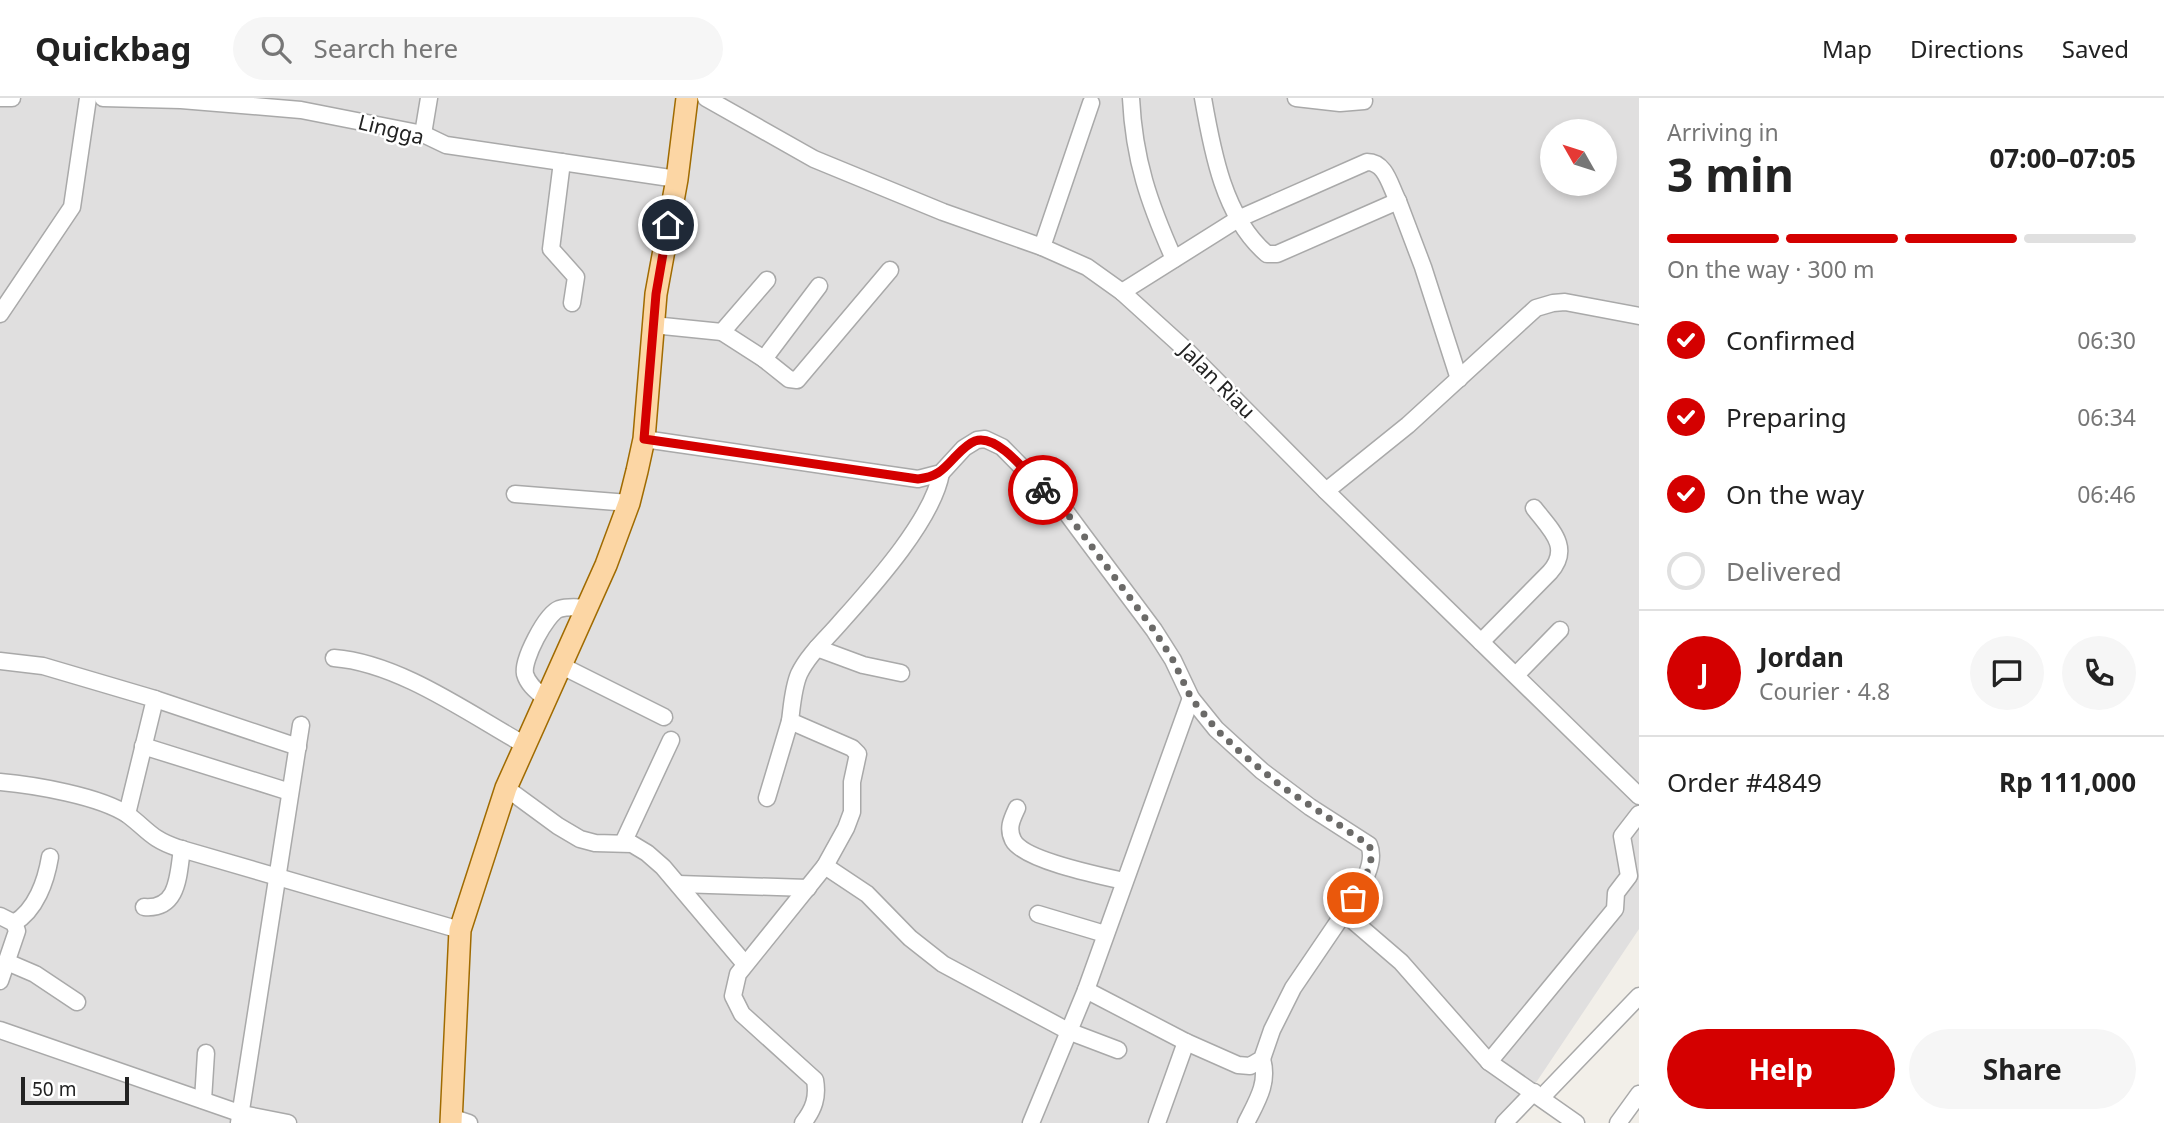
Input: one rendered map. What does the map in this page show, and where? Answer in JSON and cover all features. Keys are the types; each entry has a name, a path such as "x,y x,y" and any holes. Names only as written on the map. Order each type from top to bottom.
{"main road":[{"path":"457,1121 460,930 506,788 606,565 629,503 644,439 656,294 677,179 687,98"}],"street":[{"path":"0,98 12,98"},
{"path":"0,314 72,208 88,98"},
{"name":"Lingga","path":"103,98 301,104 424,134 446,145 677,179"},
{"path":"424,134 429,98"},
{"name":"Jalan Riau","path":"706,98 814,159 943,212 1042,247 1087,267 1122,292 1186,350 1326,491 1639,796"},
{"path":"1131,98 1138,162 1144,185 1174,259"},
{"path":"1203,98 1220,176 1238,219 1264,252 1272,255 1398,201"},
{"path":"1296,98 1340,103 1364,101"},
{"path":"1042,247 1091,103"},
{"path":"1122,292 1238,219 1370,161 1382,167 1398,201 1423,267 1459,379"},
{"path":"562,162 551,249 576,277 572,303"},
{"path":"653,325 722,332 789,379 800,379 890,270"},
{"path":"722,332 767,280"},
{"path":"764,359 819,286"},
{"path":"1326,491 1408,425 1526,315 1545,304 1565,302 1639,316"},
{"path":"644,439 908,478 929,478 941,474"},
{"path":"767,798 790,721 797,678 817,648 880,579 932,501 941,474 964,448 977,440 985,439 1002,447 1066,512 1154,630 1173,660 1191,698 1216,729 1262,771 1310,807 1369,845 1372,853 1371,864 1344,913 1303,970 1272,1030 1262,1059 1264,1082 1246,1123"},
{"path":"515,494 629,503"},
{"path":"1480,642 1550,572 1559,559 1561,551 1558,541 1534,508"},
{"path":"546,699 526,678 525,665 543,624 550,615 560,609 587,608"},
{"path":"1516,675 1560,630"},
{"path":"817,648 863,665 901,673"},
{"path":"334,658 362,661 382,668 525,745"},
{"path":"0,661 43,666 155,699 298,747"},
{"path":"562,666 664,717"},
{"path":"1031,1123 1086,990 1191,698"},
{"path":"127,814 155,699"},
{"path":"790,721 852,748 858,755 852,782 853,806 850,819 825,866 745,964 738,974 733,990 737,1008 815,1080 818,1094 803,1123"},
{"path":"241,1118 301,725"},
{"path":"623,843 671,740"},
{"path":"143,746 290,792"},
{"path":"0,782 68,793 127,814 161,842 181,849 460,930"},
{"path":"506,788 580,839 596,843 632,844 656,859 745,964"},
{"path":"1017,808 1010,829 1013,840 1023,850 1073,869 1124,881"},
{"path":"1489,1062 1615,909 1616,893 1629,876 1622,835 1639,814"},
{"path":"144,907 157,908 166,903 172,895 181,849"},
{"path":"7,920 21,919 31,907 47,878 50,856"},
{"path":"825,866 867,894 910,938 943,964 1068,1031 1118,1050"},
{"path":"678,884 808,888"},
{"path":"1344,913 1401,962 1489,1062 1576,1123"},
{"path":"1038,914 1105,934"},
{"path":"0,981 17,936 17,928 7,920"},
{"path":"7,962 35,974 77,1002"},
{"path":"1086,990 1186,1042 1242,1066 1250,1066 1262,1059"},
{"path":"1504,1123 1538,1094 1639,996"},
{"path":"0,1030 203,1100 241,1118 288,1123"},
{"path":"1157,1123 1186,1042"},
{"path":"203,1100 206,1053"},
{"path":"1618,1123 1639,1094"}],"shaded area":[{"path":"0,98 1639,98 1639,929 1509,1123 0,1123"}],"way so far":[{"path":"1043,490 1066,512 1154,630 1173,660 1191,698 1216,729 1281,786 1369,845 1372,853 1371,864 1353,898"}],"route":[{"path":"668,225 656,294 644,439 918,479 941,474 964,448 972,442 985,439 1002,447 1043,490"}]}
